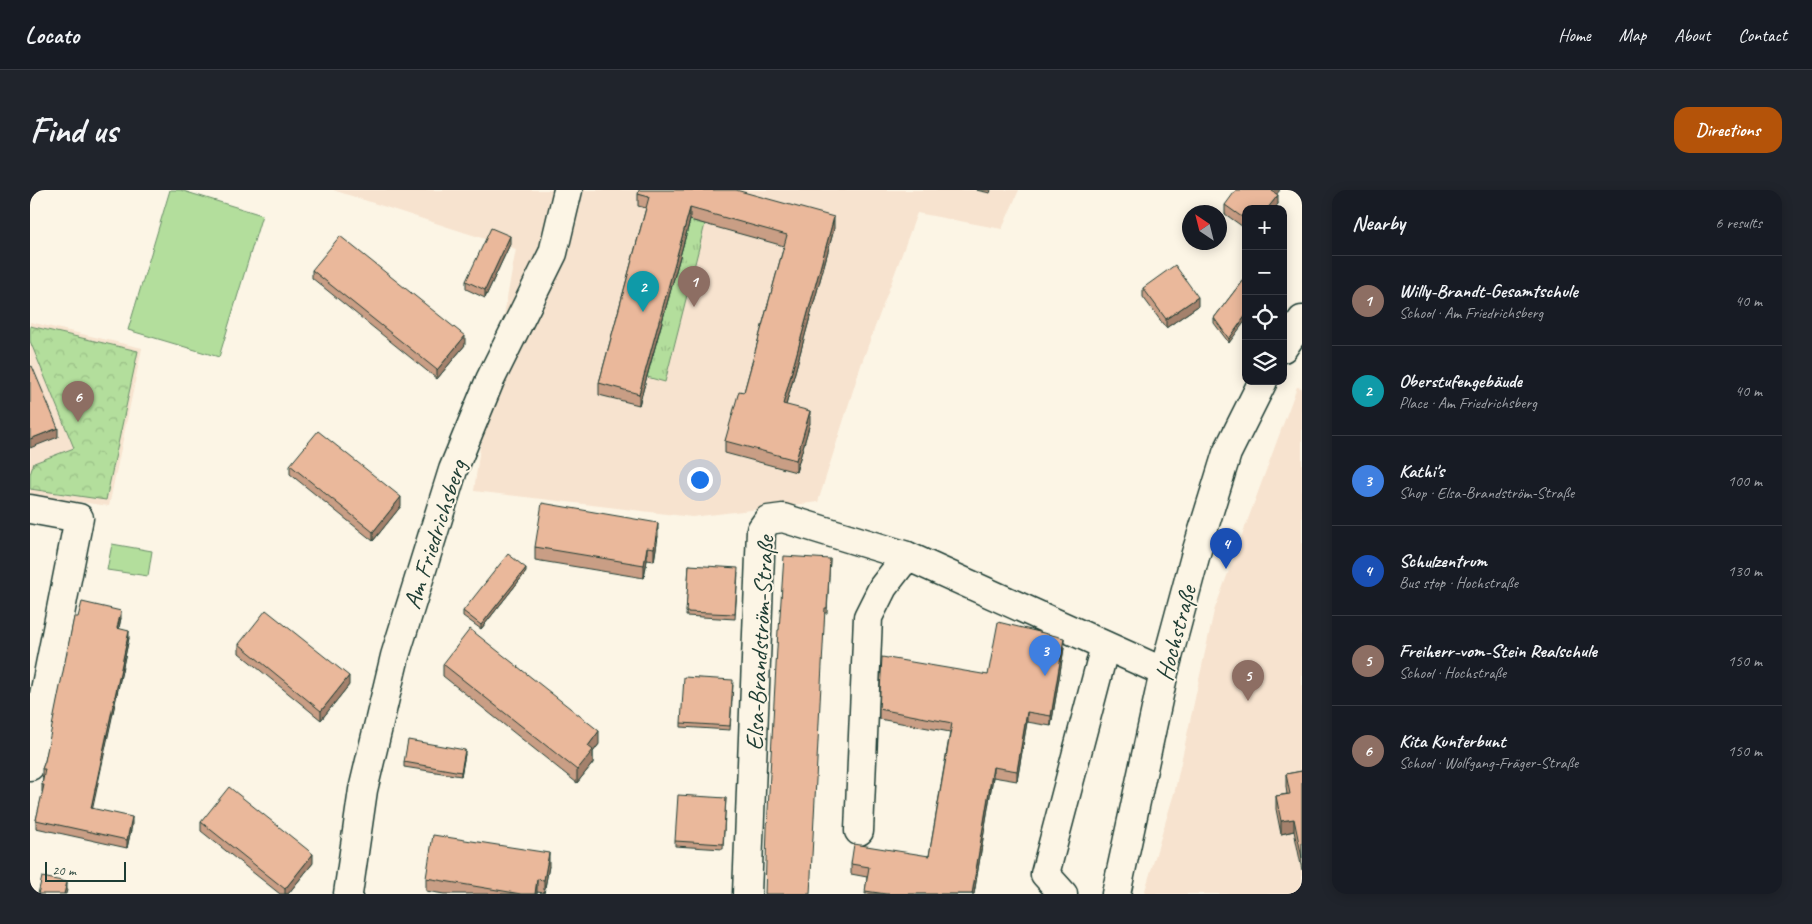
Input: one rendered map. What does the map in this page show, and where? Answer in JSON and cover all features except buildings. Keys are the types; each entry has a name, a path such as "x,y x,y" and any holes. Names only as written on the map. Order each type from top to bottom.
{"street":[{"name":"Am Friedrichsberg","path":"348,894 363,790 391,675 453,470 490,380 553,253 568,190"},
{"path":"1287,342 1302,320"},
{"name":"Hochstraße","path":"1116,894 1164,672 1196,553 1227,453 1261,385"},
{"path":"30,509 79,518 30,766"},
{"name":"Elsa-Brandström-Straße","path":"747,894 761,530 768,520 783,518 907,556 1164,672"},
{"path":"859,831 868,617 883,587 907,556"},
{"path":"1063,894 1045,874 1105,646"}],"shaded area":[{"path":"333,190 1019,190 1002,229 917,213 861,365 818,502 692,517 474,491 481,440 516,249"},
{"path":"30,322 142,348 109,506 30,495"},
{"path":"1297,387 1302,388 1302,894 1144,894 1175,790 1214,611"}],"green space":[{"path":"170,190 180,190 262,215 219,357 128,330"},
{"path":"690,220 705,224 665,382 647,377"},
{"path":"30,326 138,351 106,500 30,489 30,474 34,463 74,448 30,341"},
{"path":"112,544 152,551 148,576 107,570"}],"place":[{"name":"Willy-Brandt-Gesamtschule","path":"694,307"},
{"name":"Oberstufengebäude","path":"643,312"},
{"name":"Kita Kunterbunt","path":"78,422"},
{"name":"Schulzentrum","path":"1226,569"},
{"name":"Kathi's","path":"1045,676"},
{"name":"Freiherr-vom-Stein Realschule","path":"1248,701"}]}
